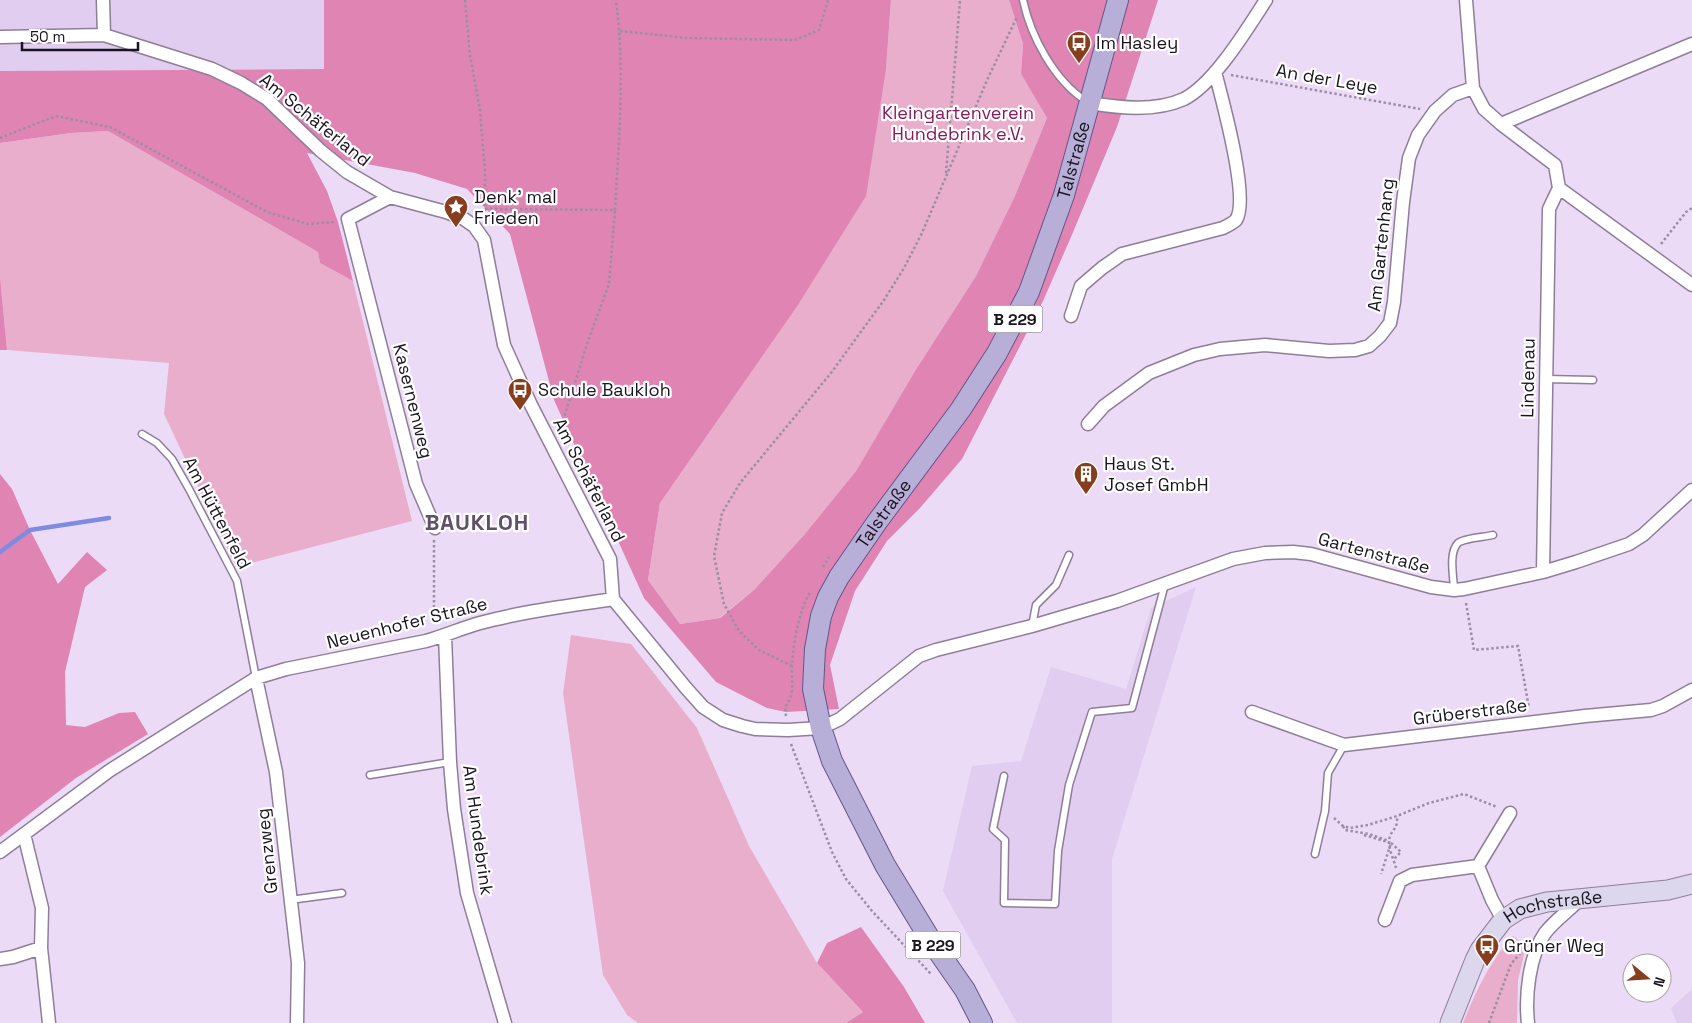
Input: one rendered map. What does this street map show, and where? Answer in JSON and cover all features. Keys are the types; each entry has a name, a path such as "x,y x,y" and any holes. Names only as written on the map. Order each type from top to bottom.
{"main road":[{"name":"Talstraße","path":"982,1023 965,990 933,944 885,865 840,780 821,728 813,689 815,648 821,616 839,576 961,408 997,353 1029,292 1064,195 1118,0"},
{"name":"Hochstraße","path":"1450,1023 1480,950 1503,920 1520,908 1581,898 1668,890 1692,884"}],"street":[{"path":"103,0 104,35"},
{"path":"1090,103 1123,108 1159,106 1183,99 1200,88 1215,72 1266,0"},
{"path":"1466,0 1472,88 1484,109 1554,164 1560,188 1692,285"},
{"name":"Am Schäferland","path":"0,37 104,35 212,69 266,99 321,151 347,172 390,197 464,218 474,226 484,240 504,345 531,405 610,558 613,599"},
{"path":"1501,124 1692,44"},
{"path":"1071,316 1081,286 1122,254 1223,228 1235,220 1241,206 1240,191 1227,114 1215,72"},
{"path":"1435,111 1453,95 1472,88"},
{"name":"Am Gartenhang","path":"1088,424 1104,406 1149,373 1194,355 1220,349 1265,346 1329,351 1355,350 1369,346 1390,323 1394,302 1409,158 1418,135 1435,111"},
{"name":"Lindenau","path":"1543,572 1549,209 1560,188"},
{"path":"348,219 390,197"},
{"name":"Kasernenweg","path":"348,219 416,484 434,528"},
{"name":"Gartenstraße","path":"821,728 840,719 918,656 1117,601 1233,559 1265,553 1293,552 1311,554 1431,587 1459,590 1543,572 1629,544 1643,535 1692,490"},
{"path":"613,599 704,707 723,720 764,730 821,728"},
{"name":"Neuenhofer Straße","path":"0,852 109,771 256,678 286,669 445,636 480,623 554,608 613,599"},
{"name":"Am Hundebrink","path":"445,636 450,762 454,809 467,893 505,1023"},
{"name":"Grenzweg","path":"256,678 276,772 298,963 297,1023"},
{"name":"Grüberstraße","path":"1252,712 1344,745 1531,722 1651,710 1663,706 1692,690"},
{"path":"1478,866 1510,813"},
{"path":"24,834 42,908 41,948 49,1023"},
{"path":"1385,920 1400,881 1412,875 1478,866"},
{"path":"1478,866 1492,900 1503,920"},
{"path":"1528,1023 1527,993 1535,956 1544,934 1581,898"},
{"path":"0,959 41,948"}],"lane":[{"path":"1023,1 1036,40 1062,79 1075,93 1090,103"},
{"path":"1546,379 1593,380"},
{"name":"Am Hüttenfeld","path":"142,434 157,444 172,459 237,581 256,678"},
{"path":"1459,590 1453,558 1454,550 1458,543 1464,540 1494,535"},
{"path":"1032,626 1036,605 1056,585 1069,555"},
{"path":"1004,776 993,829 1005,840 1004,903 1056,904 1058,851 1069,784 1092,712 1132,708 1164,584"},
{"path":"1315,854 1325,811 1328,773 1344,745"},
{"path":"370,775 450,762"},
{"path":"290,900 342,893"}],"path":[{"path":"465,0 470,55 480,110 485,172 484,240"},
{"path":"554,448 588,340 610,284 620,127 620,31 616,0"},
{"path":"620,31 688,38 795,40 819,30 828,0"},
{"path":"946,177 960,0"},
{"path":"792,666 759,650 739,631 724,604 714,556 722,514 740,483 832,373 884,300 904,268 922,233 1023,1"},
{"name":"An der Leye","path":"1215,72 1435,111"},
{"path":"0,138 56,116 110,127 267,212 308,224 327,224 348,219"},
{"path":"1653,255 1686,212 1692,208"},
{"path":"485,209 615,210"},
{"path":"434,528 434,608 442,620 445,636"},
{"path":"820,571 830,556"},
{"path":"812,587 804,602 798,622 792,666 793,689 790,700 785,707 794,754 832,852 846,879 884,924 935,978"},
{"path":"1459,590 1474,650 1518,646 1531,722"},
{"path":"1343,826 1350,828 1368,825 1429,803 1464,794 1510,813"},
{"path":"1325,811 1343,826 1345,830 1369,834 1390,842 1401,852 1394,859 1390,842"},
{"path":"1381,874 1391,834 1398,825 1397,816"},
{"path":"1368,825 1369,834"},
{"path":"1364,834 1390,842"},
{"path":"1489,1023 1511,964 1517,955 1524,951"}],"shaded area":[{"path":"0,0 324,0 324,69 0,71"},
{"path":"324,0 891,0 886,69 866,196 796,308 660,503 648,580 680,624 720,618 754,590 804,535 856,471 915,371 976,276 1014,198 1047,118 1021,74 1023,44 1009,0 1158,0 1117,127 1071,237 1043,301 962,459 920,508 887,541 855,591 830,665 839,709 786,712 767,708 716,682 644,598 554,400 510,234 467,189 415,173 307,153 327,191 338,222 353,281 320,263 318,252 108,131 71,133 0,143 0,71 324,69"},
{"path":"0,276 7,350 0,350"},
{"path":"0,474 12,489 30,530 58,584 87,552 107,570 85,587 65,672 66,725 85,727 119,713 135,712 148,734 76,778 0,837"},
{"path":"1196,587 1112,859 1112,1023 1017,1023 943,891 972,766 1021,761 1051,667 1126,689 1151,608"},
{"path":"861,927 904,987 925,1023 846,1023 863,1012 817,963 827,943"},
{"path":"1692,989 1692,1023 1677,1023 1671,1008"}],"green space":[{"name":"Kleingartenverein Hundebrink e.V.","path":"891,0 1009,0 1023,44 1021,74 1047,118 1014,198 976,276 915,371 856,471 804,535 754,590 719,618 680,624 648,580 660,503 796,308 886,69"},
{"path":"108,131 318,252 320,263 353,281 412,521 236,567 164,414 169,363 7,350 0,276 0,143 71,133"},
{"path":"571,635 631,644 697,728 749,846 817,963 863,1012 846,1023 638,1023 627,1015 603,975 563,693"},
{"path":"1513,936 1526,946 1518,980 1517,1023 1463,1023 1484,977 1497,956"}],"waterway":[{"path":"0,552 30,530 109,518"}],"place":[{"name":"Im Hasley","path":"1079,64"},
{"name":"Denk' mal Frieden","path":"456,228"},
{"name":"Schule Baukloh","path":"520,411"},
{"name":"Haus St. Josef GmbH","path":"1086,495"},
{"name":"Grüner Weg","path":"1487,967"}],"district":[{"name":"BAUKLOH","path":"477,522"}]}
